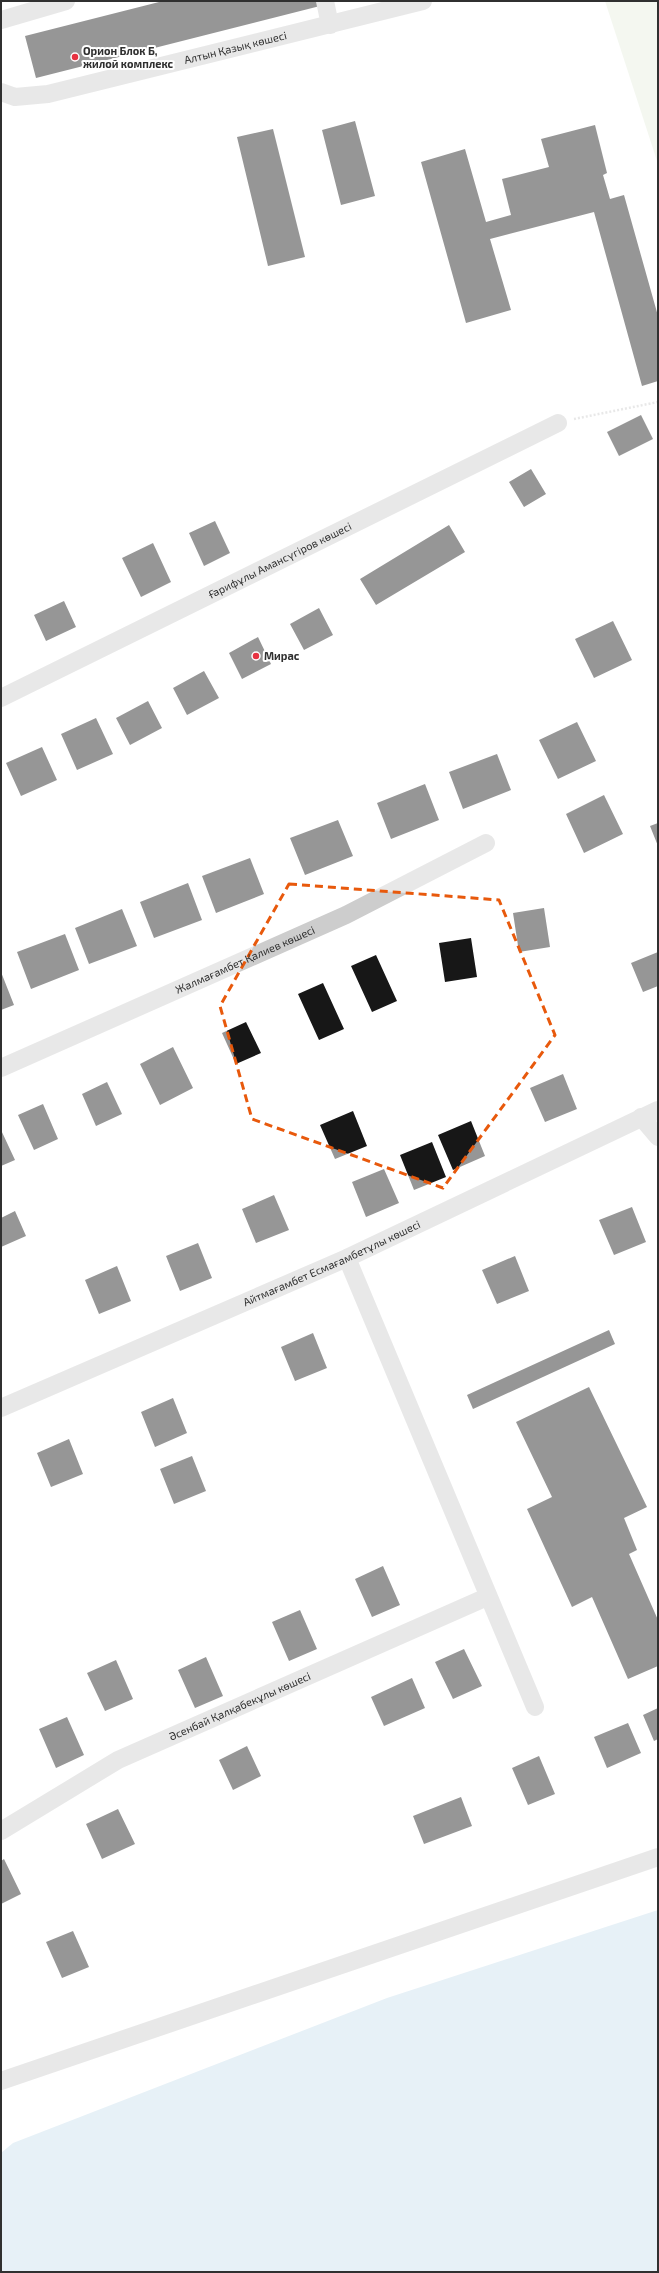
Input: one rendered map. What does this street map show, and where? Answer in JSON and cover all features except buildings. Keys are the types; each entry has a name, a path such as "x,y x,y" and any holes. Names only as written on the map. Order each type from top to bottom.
{"street":[{"path":"1,20 66,1"},
{"path":"325,1 330,25"},
{"name":"Алтын Қазық көшесі","path":"1,92 15,98 48,94 422,1"},
{"name":"Ғарифұлы Амансүгіров көшесі","path":"1,698 558,423"},
{"name":"Жалмағамбет Қалиев көшесі","path":"1,1068 346,915 486,844"},
{"name":"Айтмағамбет Есмағамбетұлы көшесі","path":"1,1408 347,1258 658,1110"},
{"path":"641,1117 658,1137"},
{"path":"347,1258 420,1431 487,1597 535,1707"},
{"name":"Әсенбай Қалқабекұлы көшесі","path":"1,1831 118,1760 487,1597"},
{"path":"1,2081 658,1857"}],"path":[{"path":"558,423 658,402"}],"highlighted area":[{"path":"289,884 499,900 555,1035 443,1188 252,1119 220,1006"}],"green space":[{"path":"605,1 658,1 658,164"}],"water":[{"path":"658,1910 658,2272 1,2272 1,2153 13,2143 387,1998"}],"place":[{"name":"Орион Блок Б, жилой комплекс","path":"75,57"},
{"name":"Мирас","path":"256,656"}]}
